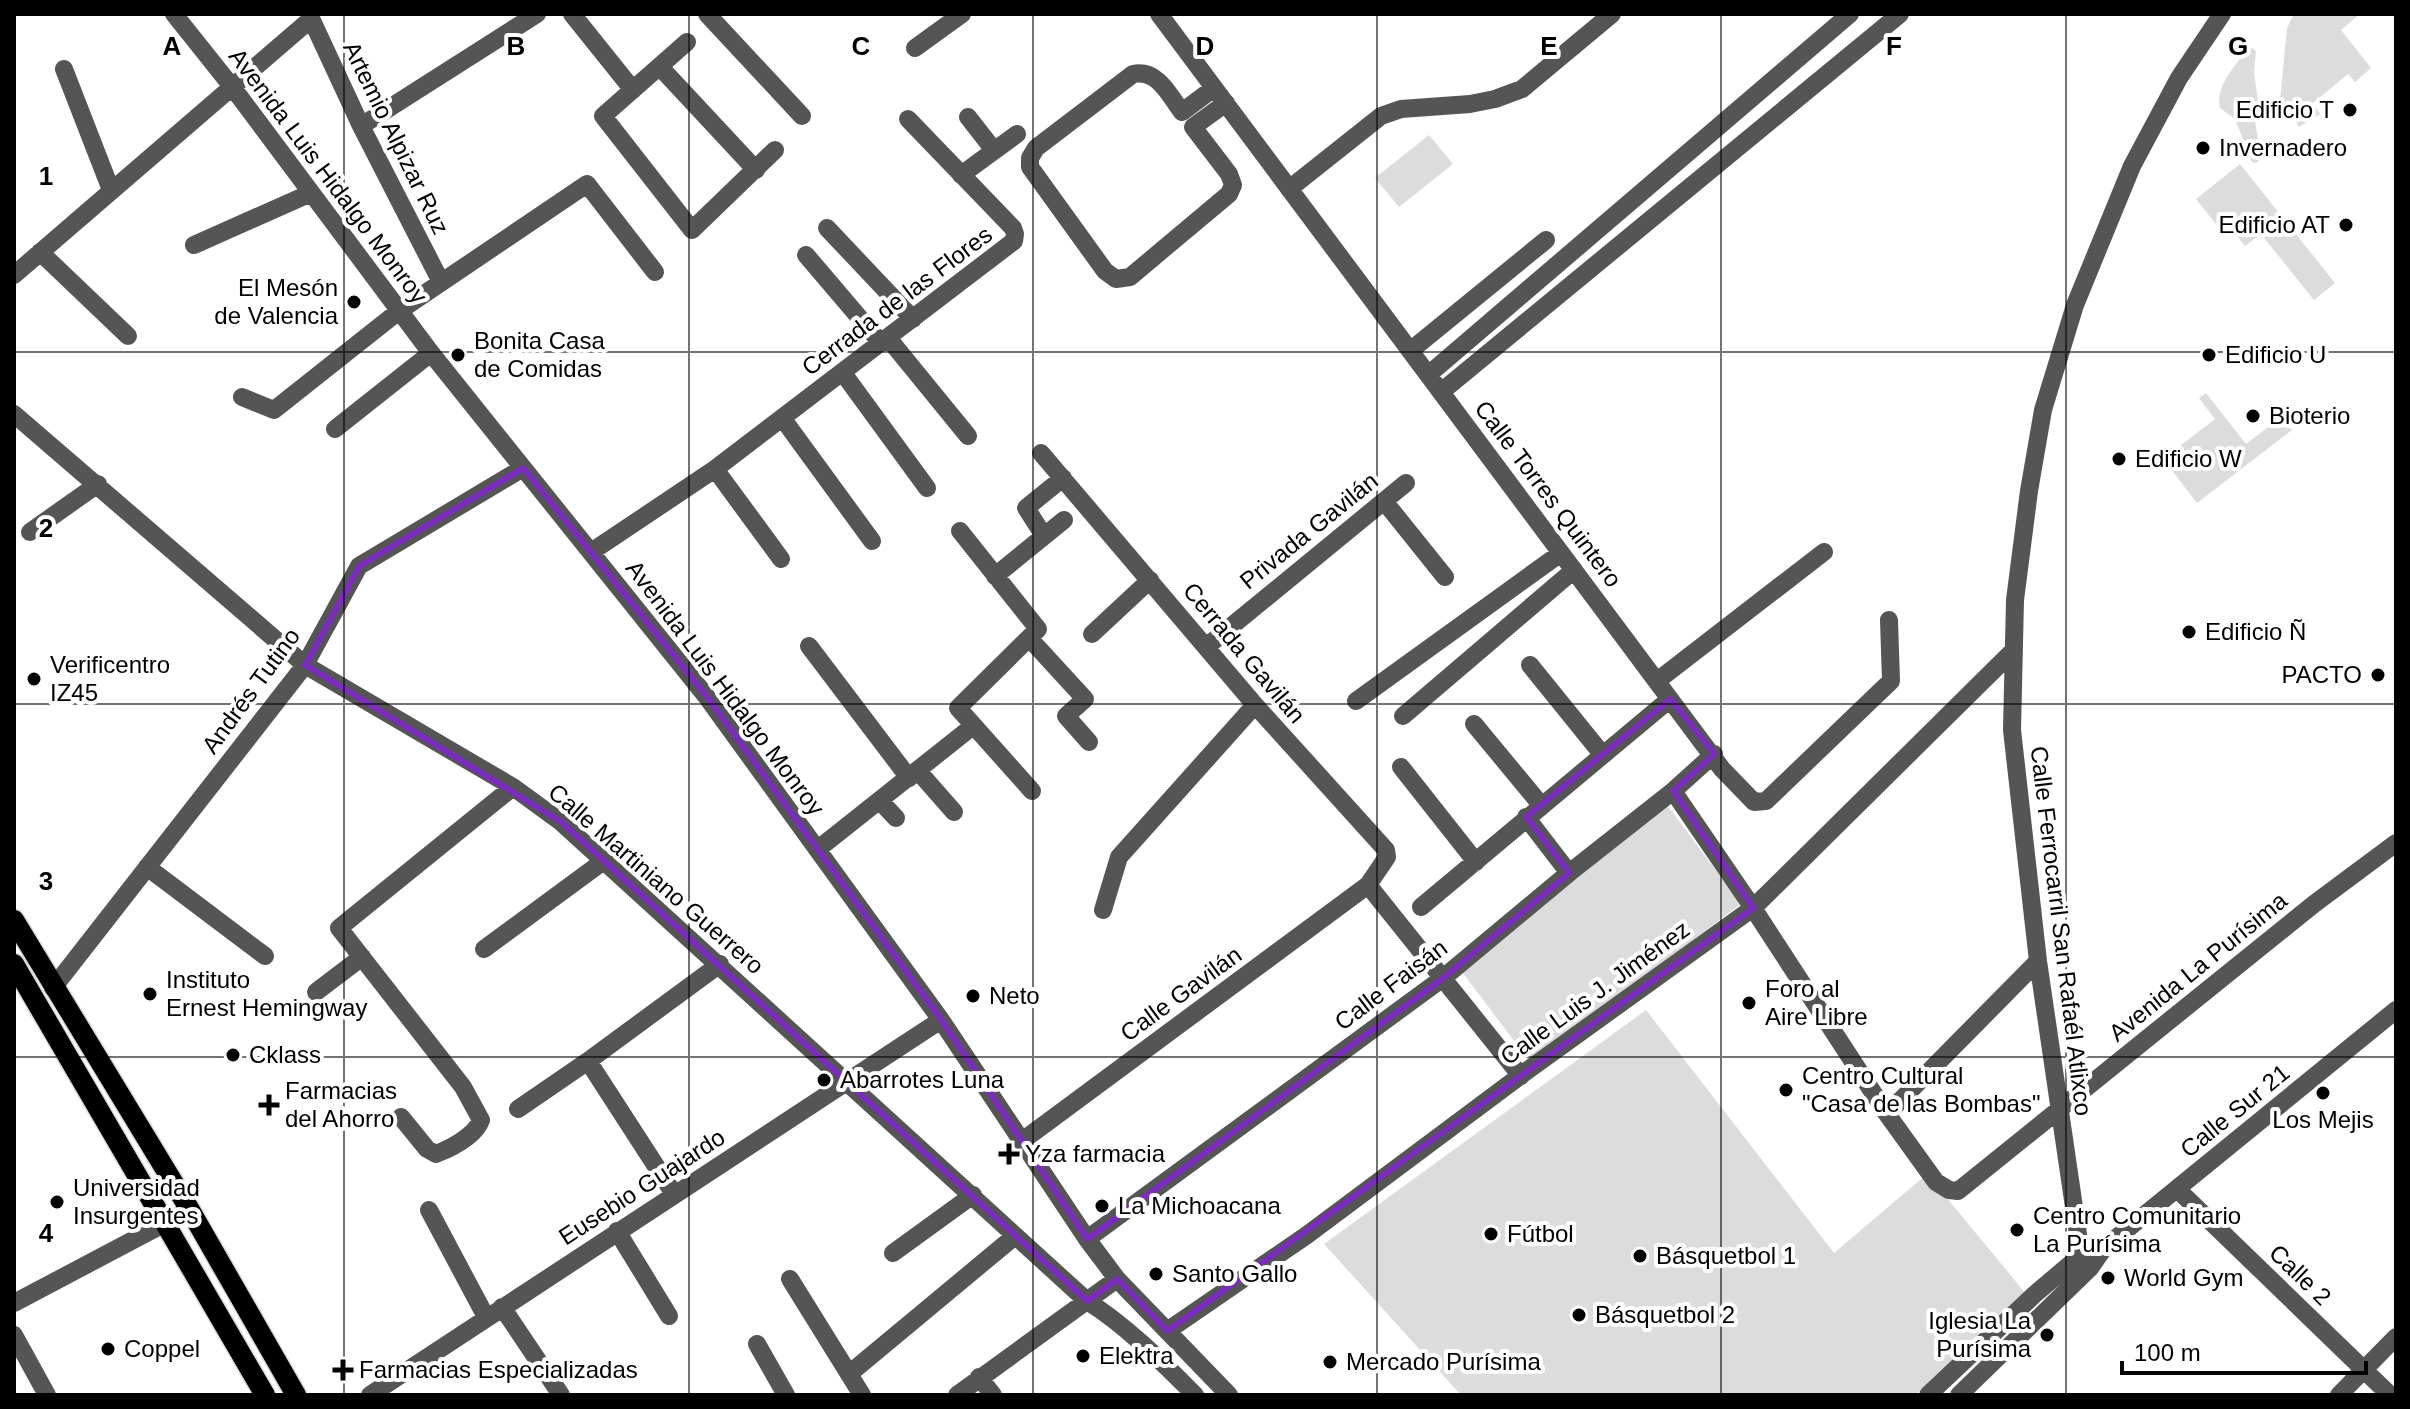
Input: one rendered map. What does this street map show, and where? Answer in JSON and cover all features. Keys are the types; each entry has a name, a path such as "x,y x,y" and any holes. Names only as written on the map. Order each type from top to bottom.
{"main road":[{"path":"14,920 190,1210 296,1395"},
{"path":"14,964 265,1395"}],"street":[{"name":"Avenida Luis Hidalgo Monroy","path":"174,14 431,353 706,696 941,1020 1117,1279 1229,1395"},
{"path":"361,126 537,14"},
{"path":"572,14 633,90"},
{"path":"707,14 802,116"},
{"path":"915,48 962,14"},
{"name":"Calle Torres Quintero","path":"1159,14 1670,699 1744,794 1754,802 1766,801 1891,681 1889,620"},
{"path":"1289,189 1381,116 1401,109 1470,104 1522,89 1612,14"},
{"path":"1428,375 1850,14"},
{"path":"1441,392 1900,14"},
{"name":"Calle Ferrocarril San Rafaél Atlixco","path":"2085,1261 2058,1112 2012,730 2015,600 2043,410 2075,305 2132,166 2179,78 2222,14"},
{"path":"17,266 40,252 233,88 310,17"},
{"name":"Artemio Alpizar Ruz","path":"310,17 361,126 441,282"},
{"path":"687,42 603,116 692,230 775,150"},
{"path":"660,67 756,170"},
{"path":"64,69 111,190"},
{"path":"1214,88 1182,112 1157,79 1142,72 1133,74 1036,148 1030,158 1030,167 1105,271 1116,279 1130,277 1229,194 1233,185 1229,174 1193,127 1226,103"},
{"path":"968,117 993,149"},
{"name":"Cerrada de las Flores","path":"591,552 715,469 1014,241 1013,228 908,119"},
{"path":"961,175 1017,134"},
{"path":"242,397 274,410 399,311 587,184 655,272"},
{"path":"194,245 311,193"},
{"path":"827,228 913,319"},
{"path":"1410,351 1546,240"},
{"path":"40,252 128,336"},
{"path":"806,255 968,436"},
{"path":"335,429 431,353"},
{"path":"843,373 927,488"},
{"name":"Calle Martiniano Guerrero","path":"14,414 305,665 513,787 561,822 1087,1301"},
{"path":"783,419 872,541"},
{"name":"Cerrada Gavilán","path":"1041,453 1255,705 1386,850 1385,865 1368,885"},
{"name":"Andrés Tutino","path":"53,988 305,665 359,566 523,468"},
{"path":"715,469 781,559"},
{"path":"1044,536 1026,508 1063,478"},
{"name":"Privada Gavilán","path":"1206,647 1406,483"},
{"path":"30,532 98,484"},
{"path":"1384,501 1445,577"},
{"path":"995,576 1064,520"},
{"path":"960,531 1038,629 958,708 1032,791"},
{"path":"1657,681 1824,552"},
{"path":"1356,701 1561,553"},
{"path":"1403,716 1574,570"},
{"path":"1092,634 1150,580"},
{"path":"1029,638 1085,699 1066,716 1089,742"},
{"path":"809,646 914,774 954,812"},
{"name":"Calle Luis J. Jiménez","path":"1167,1331 1307,1235 1753,908 2014,650"},
{"path":"1530,665 1602,754"},
{"path":"1421,907 1670,699"},
{"path":"1103,910 1119,857 1255,705"},
{"path":"1474,724 1534,811 1569,873"},
{"path":"818,849 973,726"},
{"name":"Calle Faisán","path":"1087,1239 1443,978 1714,754"},
{"path":"1401,767 1476,862"},
{"path":"401,1117 427,1149 436,1154 478,1129 481,1120 463,1087 339,928 513,787"},
{"path":"1673,791 1887,1114 2038,961"},
{"path":"880,801 896,818"},
{"name":"Avenida La Purísima","path":"1887,1114 1936,1182 1949,1190 1958,1191 2314,904 2396,843"},
{"path":"484,949 605,860"},
{"path":"147,867 265,956"},
{"path":"1368,885 1521,1076"},
{"name":"Calle Gavilán","path":"1022,1141 1368,885"},
{"path":"316,992 362,957"},
{"path":"518,1109 720,964"},
{"name":"Calle Sur 21","path":"2085,1261 2396,1010"},
{"name":"Eusebio Guajardo","path":"370,1395 941,1020"},
{"path":"588,1061 674,1194"},
{"name":"Calle 2","path":"2177,1189 2390,1395"},
{"path":"893,1253 973,1195"},
{"path":"14,1303 190,1210"},
{"path":"429,1210 494,1312 561,1395"},
{"path":"617,1231 669,1316"},
{"path":"849,1374 1015,1236"},
{"path":"1928,1395 2035,1294 2085,1261"},
{"path":"1959,1395 2085,1261"},
{"path":"790,1279 862,1395"},
{"path":"957,1395 1117,1279"},
{"path":"1087,1301 1114,1318 1195,1395"},
{"path":"14,1335 47,1395"},
{"path":"2339,1395 2396,1337"},
{"path":"757,1344 786,1395"},
{"path":"979,1377 993,1395"}],"highlighted area":[{"path":"523,468 706,696 941,1020 1087,1239 1443,978 1569,873 1526,817 1670,699 1714,754 1673,791 1753,908 1167,1331 1117,1279 1087,1301 561,822 305,665 359,566"}],"shaded area":[{"path":"2294,14 2360,14 2341,30 2371,68 2355,82 2348,74 2313,103 2320,114 2299,127 2294,118 2278,121 2287,28"},
{"path":"2252,48 2256,51 2254,73 2258,101 2254,115 2261,158 2256,163 2252,162 2235,119 2220,108 2219,100 2227,77"},
{"path":"1429,135 1453,164 1399,207 1375,178"},
{"path":"2240,164 2335,283 2314,300 2261,234 2245,246 2234,232 2227,238 2196,199"},
{"path":"2206,393 2246,444 2281,417 2292,430 2197,503 2163,459 2215,419 2199,398"},
{"path":"1667,805 1741,904 1530,1062 1456,964"},
{"path":"1646,1010 1834,1253 1927,1174 2027,1295 1915,1395 1461,1395 1324,1244"}],"place":[{"name":"Edificio T","path":"2350,110"},
{"name":"Invernadero","path":"2203,148"},
{"name":"Edificio AT","path":"2346,225"},
{"name":"El Mesón de Valencia","path":"354,302"},
{"name":"Bonita Casa de Comidas","path":"458,355"},
{"name":"Edificio U","path":"2209,355"},
{"name":"Bioterio","path":"2253,416"},
{"name":"Edificio W","path":"2119,459"},
{"name":"Edificio Ñ","path":"2189,632"},
{"name":"PACTO","path":"2378,675"},
{"name":"Verificentro IZ45","path":"34,679"},
{"name":"Instituto Ernest Hemingway","path":"150,994"},
{"name":"Neto","path":"973,996"},
{"name":"Foro al Aire Libre","path":"1749,1003"},
{"name":"Cklass","path":"233,1055"},
{"name":"Abarrotes Luna","path":"824,1080"},
{"name":"Centro Cultural \"Casa de las Bombas\"","path":"1786,1090"},
{"name":"Los Mejis","path":"2323,1093"},
{"name":"Farmacias del Ahorro","path":"269,1105"},
{"name":"Yza farmacia","path":"1009,1154"},
{"name":"Universidad Insurgentes","path":"57,1202"},
{"name":"La Michoacana","path":"1102,1206"},
{"name":"Centro Comunitario La Purísima","path":"2017,1230"},
{"name":"Fútbol","path":"1491,1234"},
{"name":"Básquetbol 1","path":"1640,1256"},
{"name":"Santo Gallo","path":"1156,1274"},
{"name":"World Gym","path":"2108,1278"},
{"name":"Básquetbol 2","path":"1579,1315"},
{"name":"Iglesia La Purísima","path":"2047,1335"},
{"name":"Coppel","path":"108,1349"},
{"name":"Elektra","path":"1083,1356"},
{"name":"Mercado Purísima","path":"1330,1362"},
{"name":"Farmacias Especializadas","path":"343,1370"}]}
